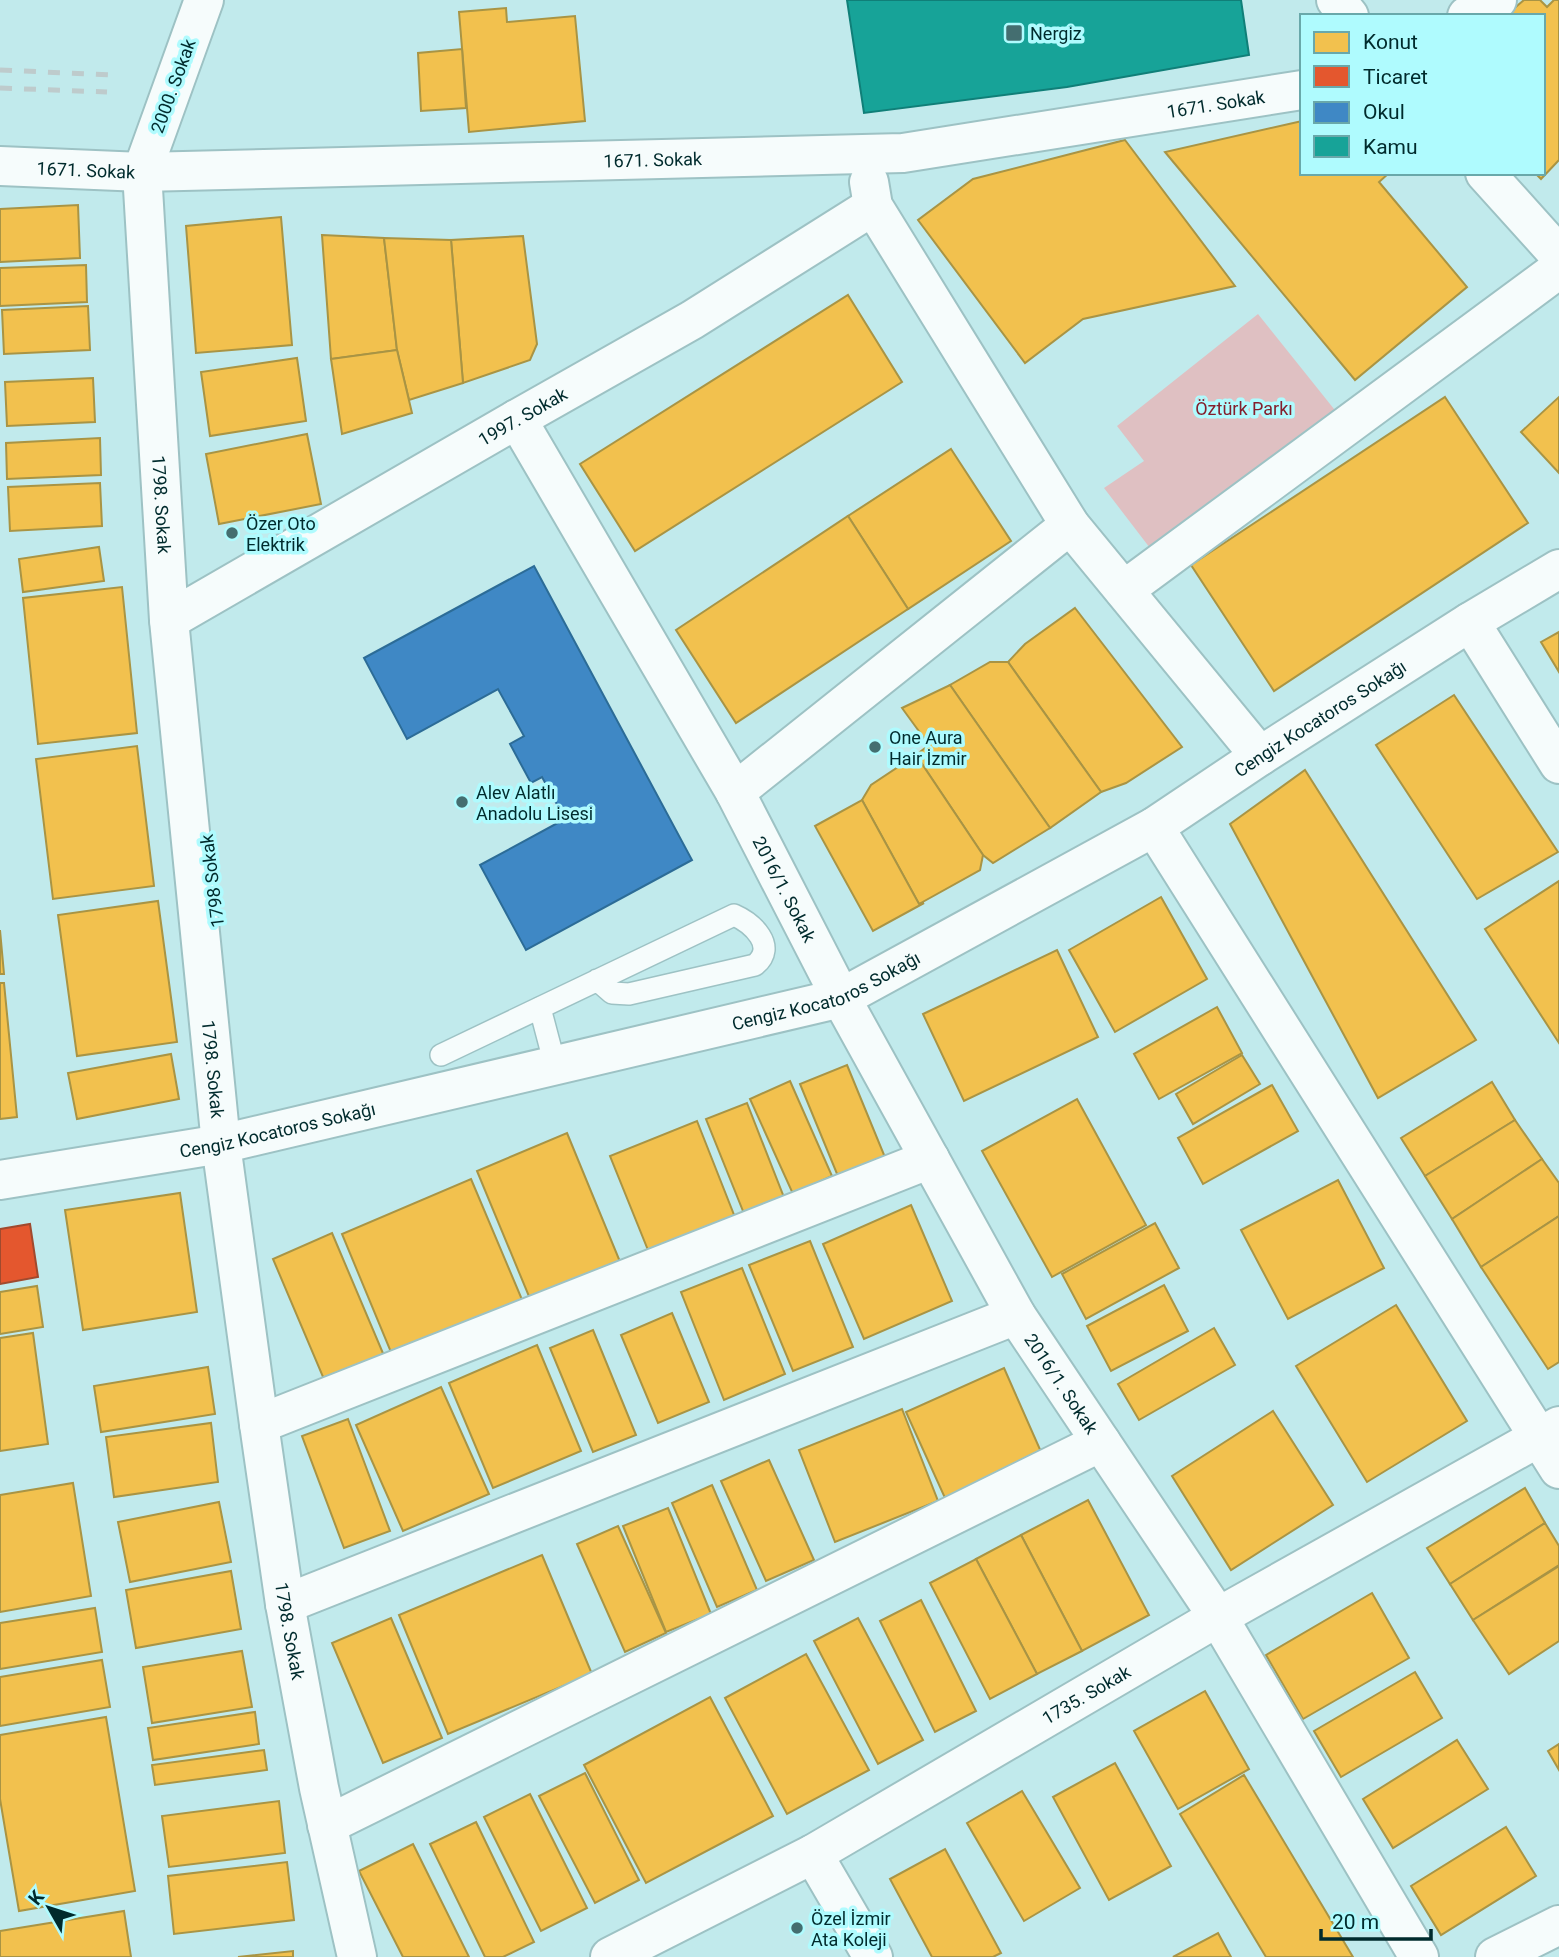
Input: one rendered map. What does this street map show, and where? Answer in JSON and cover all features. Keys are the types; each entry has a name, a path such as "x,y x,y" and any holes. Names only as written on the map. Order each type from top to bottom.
{"street":[{"name":"2000. Sokak","path":"142,172 204,0"},
{"path":"1336,0 1347,14"},
{"path":"1471,14 1497,0"},
{"name":"1671. Sokak","path":"0,166 142,172 903,153 1300,90"},
{"path":"865,153 873,206 1070,524 1260,756"},
{"name":"1798. Sokak","path":"142,172 169,620 222,1144 285,1604 327,1825 357,1957"},
{"path":"1487,175 1559,255"},
{"name":"1997. Sokak","path":"169,620 692,320 873,206"},
{"path":"1124,590 1559,269"},
{"name":"2016/1. Sokak","path":"517,419 735,792 841,998 1016,1315 1218,1617 1419,1957"},
{"path":"735,792 1070,524"},
{"name":"Cengiz Kocatoros Sokağı","path":"0,1180 222,1144 841,998 1154,827 1469,622 1559,569"},
{"path":"1469,622 1559,764"},
{"path":"1154,827 1549,1432 1559,1469"},
{"path":"259,1424 930,1158"},
{"path":"285,1604 1016,1315"},
{"name":"1735. Sokak","path":"610,1957 813,1854 1218,1617 1549,1432"},
{"path":"327,1825 1101,1442"},
{"path":"813,1854 873,1957"},
{"path":"1495,1957 1558,1929"}],"lane":[{"path":"441,1055 540,1007 734,915 748,921 759,933 764,950 763,956 755,965 629,995 612,993 597,980"},
{"path":"540,1007 555,1065"}],"green space":[{"name":"Öztürk Parkı","path":"1258,314 1342,419 1153,552 1104,488 1144,461 1117,426"}],"building: Konut":[{"path":"1524,0 1540,0 1547,7 1554,0 1559,0 1559,160 1545,175 1545,14 1507,14"},
{"path":"506,8 507,22 575,16 585,121 469,132 459,12"},
{"path":"462,49 466,108 421,111 418,53"},
{"path":"1300,121 1300,175 1387,175 1379,182 1467,287 1355,380 1165,152"},
{"path":"1125,140 1235,286 1083,319 1025,363 918,220 973,179"},
{"path":"78,205 80,258 0,262 0,209"},
{"path":"281,217 292,345 196,353 186,226"},
{"path":"322,235 384,238 397,350 331,359"},
{"path":"523,236 537,344 530,360 463,383 451,240"},
{"path":"384,238 451,240 463,383 409,400 397,350"},
{"path":"86,265 87,302 0,306 0,268"},
{"path":"848,295 902,382 635,551 580,464"},
{"path":"88,306 90,350 4,354 2,310"},
{"path":"397,350 412,413 342,434 331,359"},
{"path":"297,358 306,421 210,436 201,372"},
{"path":"93,378 95,422 7,426 5,382"},
{"path":"1445,397 1528,523 1274,691 1191,565"},
{"path":"1559,397 1559,473 1521,432"},
{"path":"307,434 321,504 219,524 206,454"},
{"path":"100,438 101,475 7,479 6,443"},
{"path":"951,449 1011,541 908,609 848,516"},
{"path":"100,483 102,526 10,531 8,487"},
{"path":"848,516 908,609 736,723 676,630"},
{"path":"99,547 104,581 23,592 19,559"},
{"path":"122,587 137,733 38,744 23,598"},
{"path":"1075,608 1182,747 1126,783 1101,792 1008,662 1025,644"},
{"path":"1559,632 1559,672 1541,642"},
{"path":"990,662 1008,662 1101,792 1050,828 950,685"},
{"path":"950,685 1050,828 993,863 983,855 916,755 929,745 902,708"},
{"path":"1454,695 1558,852 1477,899 1376,745"},
{"path":"137,746 154,886 53,899 36,759"},
{"path":"916,755 983,855 980,870 919,904 862,800 871,785"},
{"path":"1305,770 1476,1040 1378,1098 1230,824"},
{"path":"862,800 919,904 924,903 873,931 815,826"},
{"path":"1559,881 1559,1043 1485,929"},
{"path":"1161,897 1207,979 1115,1032 1069,950"},
{"path":"158,901 177,1042 77,1056 58,915"},
{"path":"0,930 4,974 0,974"},
{"path":"1057,950 1098,1037 964,1101 923,1014"},
{"path":"0,983 4,983 17,1117 0,1119"},
{"path":"1217,1007 1242,1053 1159,1099 1134,1054"},
{"path":"171,1054 179,1099 77,1119 68,1073"},
{"path":"1242,1055 1260,1084 1193,1124 1176,1094"},
{"path":"847,1065 889,1167 842,1186 800,1084"},
{"path":"790,1081 832,1176 793,1194 750,1099"},
{"path":"1492,1082 1515,1120 1425,1176 1401,1138"},
{"path":"1272,1085 1298,1131 1203,1184 1178,1138"},
{"path":"1077,1099 1146,1225 1052,1277 982,1151"},
{"path":"747,1103 785,1200 745,1216 706,1119"},
{"path":"1515,1120 1542,1159 1452,1219 1425,1176"},
{"path":"697,1121 738,1225 652,1260 610,1156"},
{"path":"567,1133 623,1269 533,1306 477,1171"},
{"path":"1542,1159 1559,1183 1559,1216 1481,1267 1452,1219"},
{"path":"471,1179 523,1302 393,1357 342,1234"},
{"path":"1338,1180 1384,1268 1288,1319 1241,1230"},
{"path":"180,1193 197,1312 83,1330 65,1210"},
{"path":"911,1205 952,1301 864,1339 823,1244"},
{"path":"1559,1216 1559,1362 1548,1369 1481,1267"},
{"path":"1155,1223 1179,1268 1086,1319 1062,1274"},
{"path":"332,1233 385,1358 326,1384 273,1259"},
{"path":"810,1241 853,1347 793,1371 749,1265"},
{"path":"742,1268 785,1374 724,1400 681,1292"},
{"path":"1164,1285 1188,1331 1111,1371 1087,1326"},
{"path":"37,1286 43,1327 0,1334 0,1292"},
{"path":"1396,1305 1467,1421 1367,1482 1296,1366"},
{"path":"672,1313 709,1402 658,1423 621,1335"},
{"path":"1214,1328 1235,1365 1139,1420 1118,1384"},
{"path":"593,1330 636,1435 593,1452 550,1348"},
{"path":"33,1333 48,1444 0,1451 0,1338"},
{"path":"537,1345 581,1451 493,1488 449,1383"},
{"path":"208,1367 215,1414 101,1432 94,1386"},
{"path":"1004,1368 1042,1454 945,1498 906,1412"},
{"path":"441,1387 489,1494 403,1531 356,1425"},
{"path":"902,1409 938,1501 835,1542 799,1450"},
{"path":"1273,1411 1333,1505 1231,1570 1172,1476"},
{"path":"348,1419 390,1531 344,1548 302,1436"},
{"path":"211,1423 218,1482 114,1497 106,1437"},
{"path":"769,1460 814,1560 766,1581 721,1481"},
{"path":"73,1483 91,1596 0,1612 0,1495"},
{"path":"712,1485 757,1590 717,1607 672,1503"},
{"path":"1525,1488 1545,1523 1450,1584 1427,1548"},
{"path":"1088,1500 1149,1615 1082,1651 1021,1535"},
{"path":"219,1502 231,1562 130,1582 118,1522"},
{"path":"668,1508 711,1614 666,1632 623,1526"},
{"path":"1545,1523 1559,1546 1559,1565 1473,1620 1450,1584"},
{"path":"618,1526 666,1633 625,1652 577,1544"},
{"path":"1021,1535 1082,1651 1037,1674 976,1559"},
{"path":"542,1555 592,1674 448,1734 399,1615"},
{"path":"976,1559 1037,1674 990,1699 930,1583"},
{"path":"1559,1566 1559,1641 1509,1674 1473,1620"},
{"path":"231,1571 241,1629 136,1648 126,1590"},
{"path":"1372,1593 1409,1658 1303,1719 1266,1655"},
{"path":"921,1600 976,1711 935,1732 880,1621"},
{"path":"95,1608 102,1652 0,1669 0,1623"},
{"path":"391,1618 442,1738 383,1763 332,1643"},
{"path":"858,1618 923,1740 878,1764 814,1641"},
{"path":"242,1651 252,1707 152,1723 143,1667"},
{"path":"806,1654 869,1770 787,1814 725,1698"},
{"path":"102,1660 110,1707 0,1726 0,1677"},
{"path":"1415,1672 1442,1718 1341,1777 1314,1731"},
{"path":"1205,1691 1249,1769 1178,1809 1134,1731"},
{"path":"710,1697 773,1816 646,1883 584,1765"},
{"path":"255,1712 259,1744 153,1760 148,1728"},
{"path":"106,1717 135,1891 19,1911 0,1799 0,1735"},
{"path":"1457,1740 1488,1789 1393,1848 1363,1799"},
{"path":"1559,1744 1559,1770 1548,1751"},
{"path":"264,1750 267,1770 155,1785 152,1765"},
{"path":"1115,1763 1171,1866 1109,1900 1053,1797"},
{"path":"585,1773 639,1880 595,1903 539,1796"},
{"path":"1244,1775 1353,1957 1266,1957 1180,1814"},
{"path":"1022,1791 1080,1888 1024,1921 967,1823"},
{"path":"530,1794 587,1908 541,1931 484,1817"},
{"path":"279,1801 285,1853 169,1867 162,1816"},
{"path":"476,1822 534,1942 503,1957 485,1957 430,1844"},
{"path":"1506,1827 1536,1876 1441,1935 1411,1886"},
{"path":"413,1844 469,1957 403,1957 359,1871"},
{"path":"945,1849 1001,1953 993,1957 932,1957 890,1879"},
{"path":"287,1862 294,1920 174,1934 168,1876"},
{"path":"124,1911 131,1957 0,1957 0,1931"},
{"path":"1218,1933 1231,1957 1173,1957"},
{"path":"293,1951 293,1957 238,1957"}],"building: Ticaret":[{"path":"30,1224 38,1277 0,1284 0,1229"}],"building: Okul":[{"path":"534,566 692,860 526,950 480,865 565,819 542,777 531,783 510,744 524,736 498,689 407,739 364,658"}],"building: Kamu":[{"path":"847,0 1241,0 1249,55 1067,87 864,113"}],"railway":[{"path":"0,70 112,75"},
{"path":"0,88 107,92"}],"place":[{"name":"Nergiz","path":"1014,33"},
{"name":"Özer Oto Elektrik","path":"232,533"},
{"name":"One Aura Hair İzmir","path":"875,747"},
{"name":"Alev Alatlı Anadolu Lisesi","path":"462,802"},
{"name":"Özel İzmir Ata Koleji","path":"797,1928"}]}
